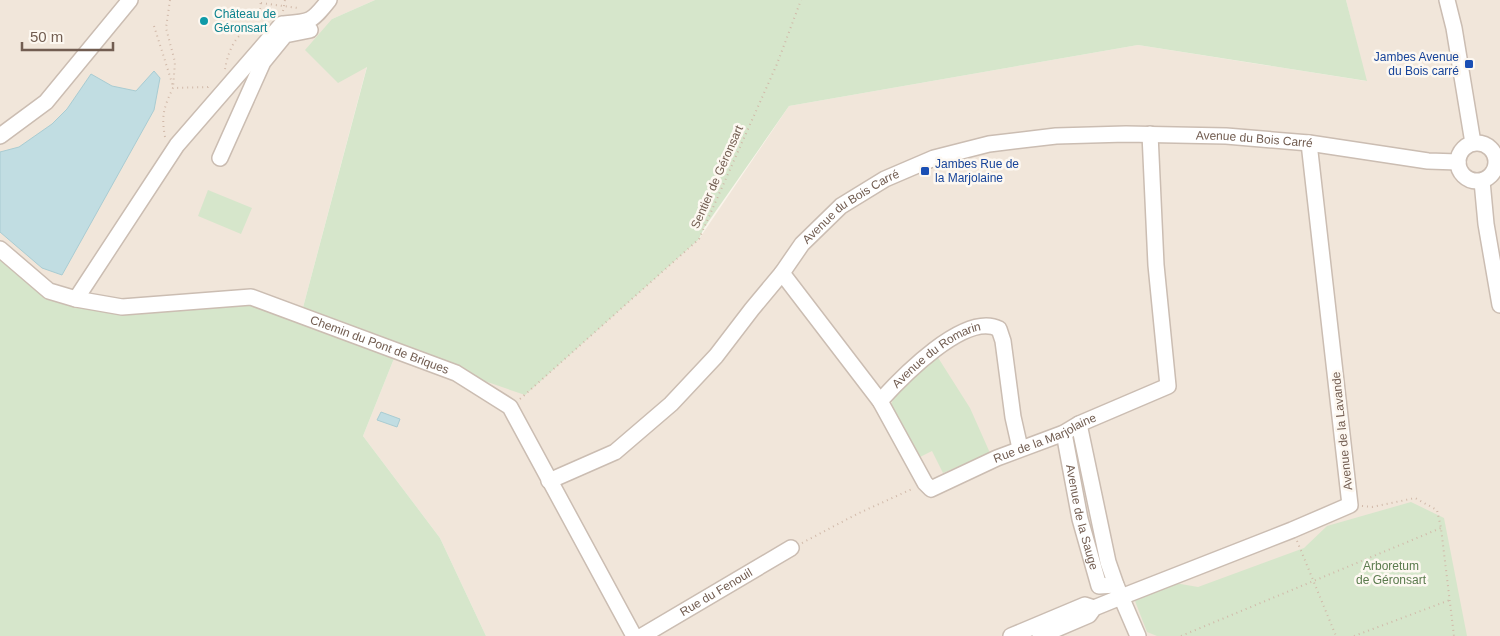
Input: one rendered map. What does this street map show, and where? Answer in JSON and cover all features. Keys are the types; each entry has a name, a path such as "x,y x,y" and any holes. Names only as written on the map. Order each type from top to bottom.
{"street":[{"path":"0,136 46,102 130,0"},
{"path":"1447,0 1454,28 1472,143"},
{"path":"76,300 177,145 282,24 314,19 324,5"},
{"path":"220,158 262,62 285,35 312,30 319,20 324,5"},
{"name":"Avenue du Bois Carré","path":"549,481 615,452 671,404 716,356 782,273 802,244 841,206 885,179 934,158 988,144 1056,136 1150,134 1226,136 1309,143 1428,161 1458,162"},
{"name":"Rue de la Marjolaine","path":"925,483 931,489 1020,448 1064,433 1079,424 1168,386 1156,264 1150,134"},
{"name":"Avenue de la Lavande","path":"1040,636 1089,615 1094,608 1118,591 1292,530 1350,505 1309,143"},
{"path":"1472,143 1484,144 1493,151 1498,162 1490,177 1482,181 1471,180 1466,177 1461,173 1458,162 1460,154 1465,147 1472,143"},
{"path":"1482,181 1486,224 1500,305"},
{"name":"Chemin du Pont de Briques","path":"0,249 49,291 76,300 122,307 251,297 456,372 510,407 634,636"},
{"path":"782,273 880,401 925,483"},
{"name":"Avenue du Romarin","path":"880,401 897,382 933,350 962,333 982,325 992,326 999,329 1003,341 1013,417 1020,448"},
{"name":"Avenue de la Sauge","path":"1079,424 1108,562 1118,591 1138,636"},
{"name":"Avenue de la Sauge","path":"1064,433 1080,519 1100,586 1118,591"},
{"name":"Rue du Fenouil","path":"642,636 791,548"},
{"name":"Avenue de la Lavande","path":"1011,636 1085,605 1094,608"}],"path":[{"path":"170,0 166,28 175,62 174,88 167,100 162,121 166,137 177,145"},
{"name":"Sentier de Géronsart","path":"510,407 699,238 773,72 801,0"},
{"path":"265,43 257,36 261,1 324,5"},
{"path":"154,26 174,88"},
{"path":"224,70 234,42 244,32 258,29"},
{"path":"174,88 208,87 214,81"},
{"path":"791,548 806,542 857,514 925,483"},
{"path":"1350,505 1372,507 1415,498 1437,510 1441,528 1454,636"},
{"path":"1180,636 1441,528"},
{"path":"1292,530 1336,636"},
{"path":"1354,636 1450,600"}],"shaded area":[{"path":"0,0 375,0 332,19 367,66 301,315 122,307 49,291 0,249"},
{"path":"1346,0 1500,0 1500,636 486,636 440,538 363,436 397,351 699,239 789,106 1138,45 1366,81"}],"green space":[{"path":"375,0 1346,0 1367,81 1138,45 789,106 704,228 699,239 525,395 397,351 363,436 440,538 486,636 0,636 0,249 49,291 122,307 251,297 301,315 367,67 338,83 305,50 332,19"},
{"path":"208,190 252,208 241,234 198,216"},
{"path":"937,356 970,408 990,453 943,473 932,451 918,458 891,407 897,393 903,386"},
{"name":"Arboretum de Géronsart","path":"1411,502 1444,518 1467,636 1157,636 1147,632 1135,601 1175,583 1198,587 1304,548 1327,526"}],"water":[{"path":"154,71 160,78 154,110 62,275 42,268 0,232 0,152 19,147 52,124 67,109 91,74 112,86 136,91"},
{"path":"381,412 400,419 397,427 377,420"}],"place":[{"name":"Château de Géronsart","path":"204,21"},
{"name":"Jambes Avenue du Bois carré","path":"1469,64"},
{"name":"Jambes Rue de la Marjolaine","path":"925,171"}]}
